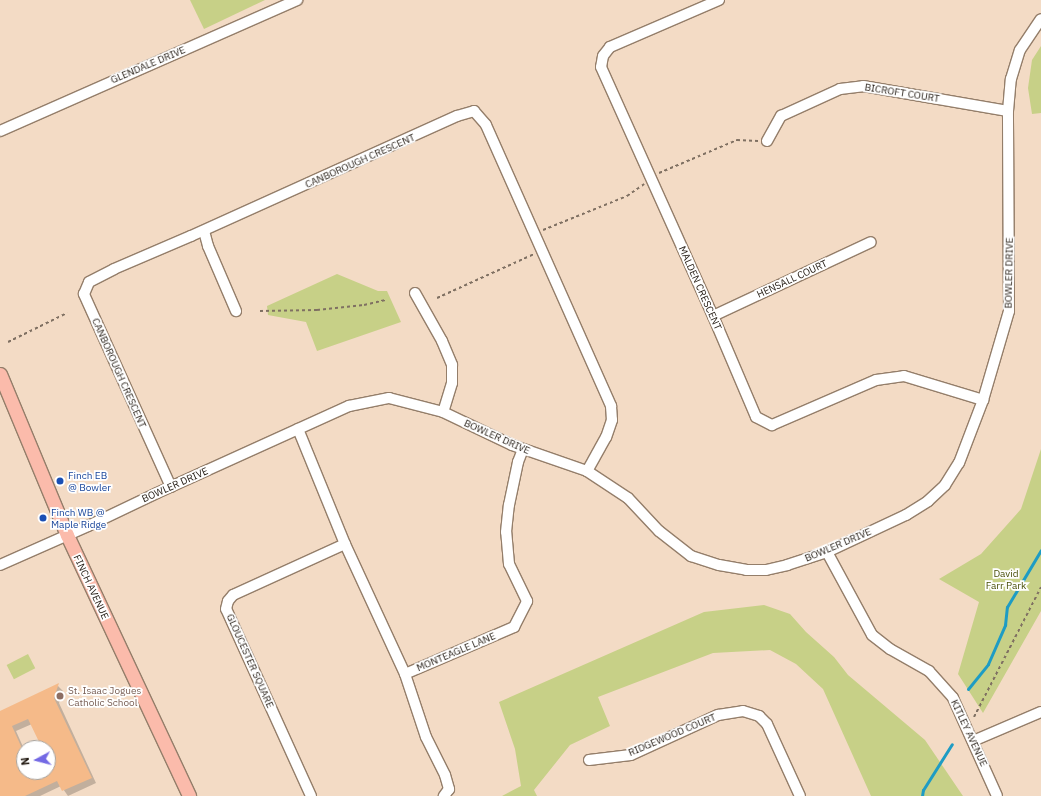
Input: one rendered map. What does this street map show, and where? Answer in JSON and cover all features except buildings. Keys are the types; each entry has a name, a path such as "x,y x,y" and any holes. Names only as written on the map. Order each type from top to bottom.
{"main road":[{"name":"FINCH AVENUE","path":"0,374 67,535 189,796"}],"street":[{"name":"GLENDALE DRIVE","path":"0,131 109,81 297,0"},
{"name":"MALDEN CRESCENT","path":"719,0 610,47 603,56 601,67 713,316 756,417 772,425 876,380 904,376 983,400"},
{"name":"BOWLER DRIVE","path":"0,565 349,406 389,398 443,412 523,449 587,471 628,498 659,530 691,556 719,565 746,570 766,570 787,566 827,552 906,515 928,501 945,485 959,463 983,400 1009,311 1008,111 1011,79 1020,50 1041,19"},
{"name":"BICROFT COURT","path":"767,141 781,116 840,89 863,86 1008,111"},
{"name":"CANBOROUGH CRESCENT","path":"171,487 84,294 90,282 114,269 204,231 457,116 474,111 486,125 612,406 612,420 606,436 587,471"},
{"path":"204,231 208,246 236,311"},
{"name":"HENSALL COURT","path":"713,316 872,242"},
{"path":"415,293 442,341 452,365 452,383 443,412"},
{"name":"MONTEAGLE LANE","path":"298,429 345,544 405,674 514,627 528,601 509,564 506,532 509,505 518,462 523,449"},
{"name":"GLOUCESTER SQUARE","path":"311,796 226,609 228,601 233,596 345,544"},
{"name":"KITLEY AVENUE","path":"827,552 872,635 890,649 929,671 953,698 997,796"},
{"path":"405,674 426,737 445,775 449,789 444,796"},
{"name":"RIDGEWOOD COURT","path":"589,760 631,755 718,715 743,710 759,716 767,724 800,796"},
{"path":"973,741 1041,712"}],"path":[{"path":"437,298 542,251"},
{"path":"260,311 317,310 364,305 386,300"},
{"path":"8,342 67,313"},
{"path":"974,717 1041,587"}],"green space":[{"path":"190,0 265,0 204,29"},
{"path":"1041,46 1041,113 1032,114 1028,88 1032,60"},
{"path":"337,274 378,291 387,291 401,322 317,351 306,322 268,315 267,306"},
{"name":"David Farr Park","path":"1041,449 1041,611 983,713 958,674 979,602 939,579 981,554 1021,509"},
{"path":"764,605 790,614 806,632 834,657 848,675 925,740 963,796 871,796 823,689 796,664 770,650 713,653 598,697 610,726 570,745 534,790 537,796 502,796 521,786 515,749 499,702 704,612"},
{"path":"28,654 35,668 14,679 7,665"}],"waterway":[{"path":"968,689 988,664 1005,625 1007,607 1041,550"},
{"path":"922,796 923,790 952,744"}],"place":[{"name":"Finch EB @ Bowler","path":"60,481"},
{"name":"Finch WB @ Maple Ridge","path":"43,518"},
{"name":"St. Isaac Jogues Catholic School","path":"60,696"}]}
